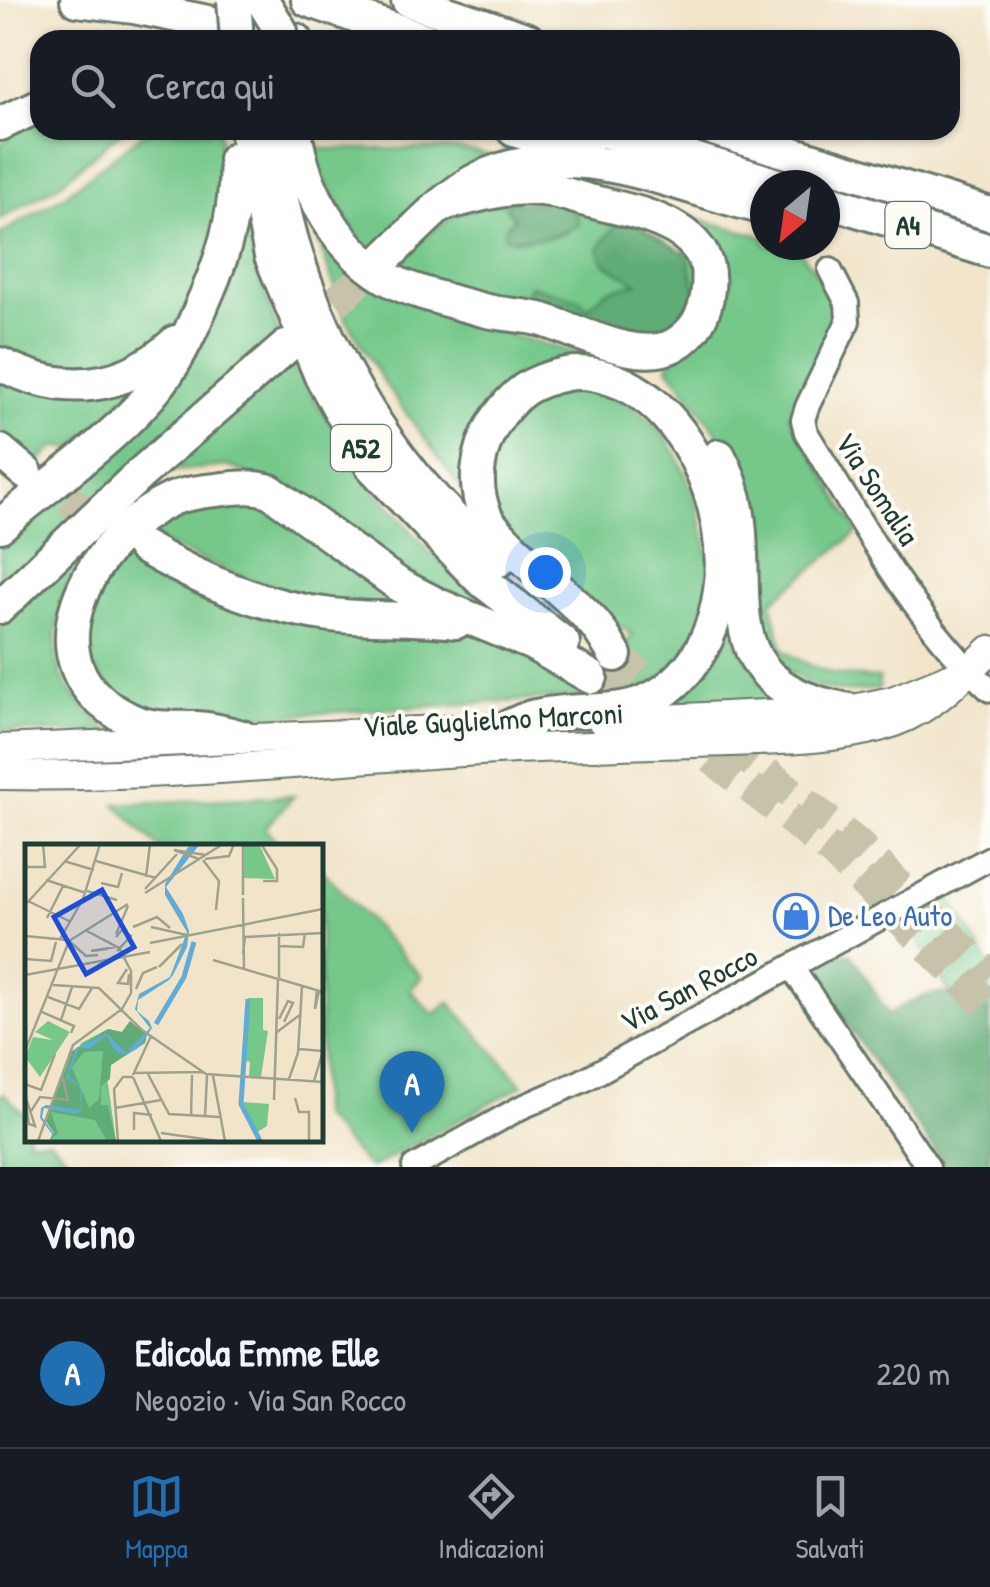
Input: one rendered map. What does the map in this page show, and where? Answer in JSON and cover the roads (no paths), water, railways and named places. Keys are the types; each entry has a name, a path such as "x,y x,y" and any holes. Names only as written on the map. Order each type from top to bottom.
{"highway":[{"path":"77,0 245,30"},
{"path":"222,0 224,30"},
{"path":"234,0 237,30"},
{"path":"261,0 262,30"},
{"path":"261,0 281,30"},
{"path":"308,0 396,30"},
{"path":"408,0 498,30"},
{"path":"0,124 30,110"},
{"path":"0,526 119,426 159,384 194,325 222,260 235,202 261,140"},
{"name":"A52","path":"263,140 306,285 376,427 441,506 601,667"},
{"path":"264,140 314,196 336,232 362,259 400,285 621,358 653,374 677,395 716,449 738,506 744,624 750,651 779,686 799,698 850,710"},
{"path":"547,140 750,203"},
{"path":"632,140 750,176"},
{"name":"A4","path":"749,140 990,212"},
{"path":"806,140 990,212"},
{"path":"386,258 477,179 526,164 566,161 651,172"},
{"path":"445,204 499,190 542,189 664,220 689,237 703,258 709,282 706,305 693,331 671,347 640,352 539,319 486,311"},
{"name":"A4","path":"840,205 990,253"},
{"path":"840,223 990,253"},
{"path":"0,364 27,378 65,386 106,382 148,364 194,325"},
{"path":"0,607 286,347"},
{"path":"118,496 158,481 190,478 210,477 254,486 284,499 400,585 438,605 601,667 595,624 532,569 486,520 476,484 482,442 504,408 531,382 579,372 612,378 648,396 673,420 690,446 704,474 717,518 721,550 716,612 706,643 668,689 624,710 536,716 508,727"},
{"path":"0,451 26,474"},
{"path":"242,737 202,728 154,728 116,712 83,677 74,658 72,628 75,608 91,572 138,522 171,500 192,492 254,486"},
{"path":"143,548 190,574 275,605 335,616 402,617 500,628"}],"main road":[{"name":"Viale Guglielmo Marconi","path":"0,776 171,772 536,748 851,734 918,713 949,692 990,650"},
{"name":"Viale Guglielmo Marconi","path":"0,749 850,710 892,700 969,670"}],"street":[{"name":"Via Somalia","path":"830,270 848,302 848,321 803,420 806,432 864,528 940,638 969,670"},
{"path":"969,670 990,690"},
{"name":"Via San Rocco","path":"414,1167 497,1120 582,1081 990,858"},
{"path":"792,968 928,1167"}],"tunnel":[{"path":"300,334 386,257"},
{"path":"26,473 115,530"},
{"path":"615,655 855,842 990,976"},
{"path":"598,670 833,852 990,1008"}],"place":[{"name":"De Leo Auto","path":"796,916"},
{"name":"Edicola Emme Elle","path":"412,1133"}]}
